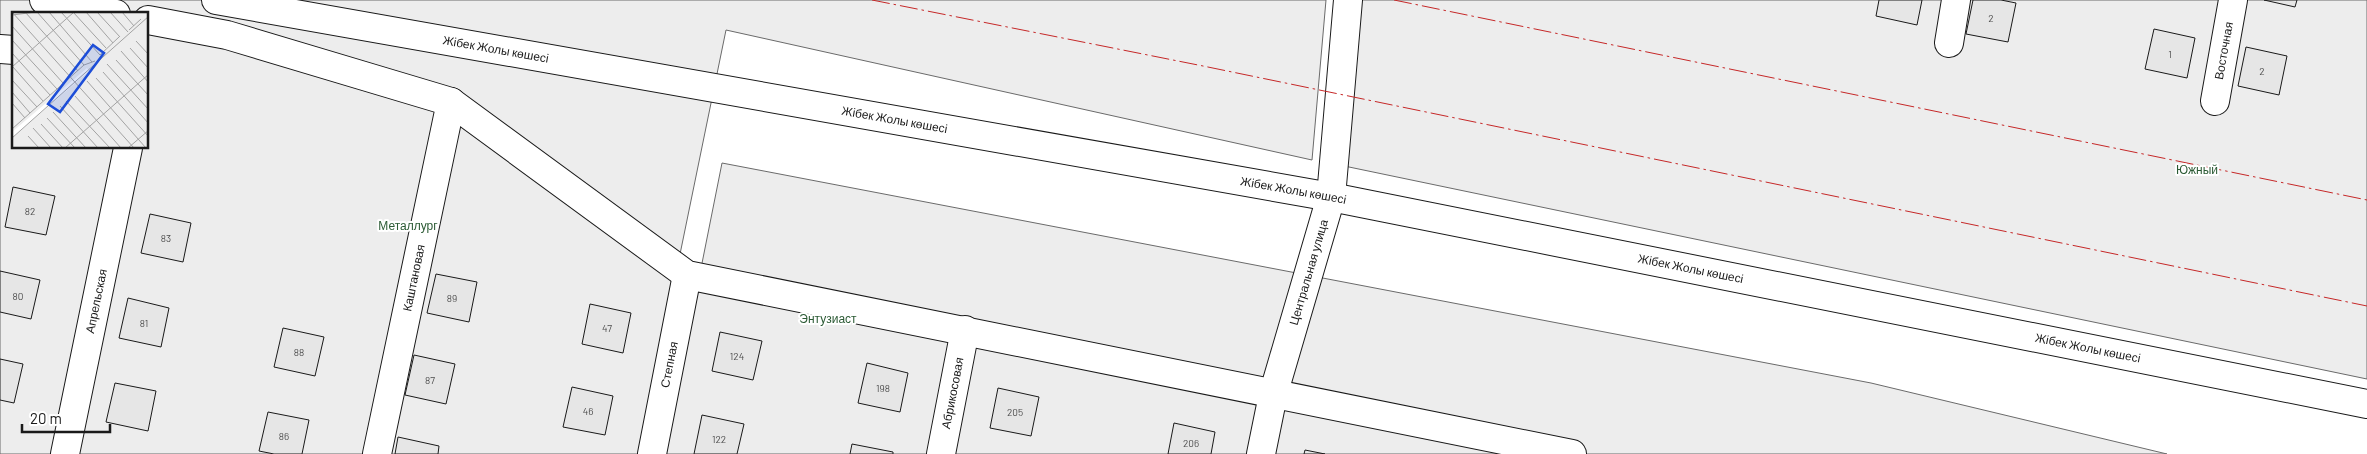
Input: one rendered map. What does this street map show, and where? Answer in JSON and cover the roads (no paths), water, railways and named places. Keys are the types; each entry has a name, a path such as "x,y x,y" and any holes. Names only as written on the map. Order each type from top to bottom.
{"main road":[{"path":"44,0 106,12"},
{"name":"Жібек Жолы көшесі","path":"216,0 1331,197 2367,404"},
{"name":"Центральная улица","path":"1262,454 1273,395 1331,197 1348,0"},
{"path":"1949,43 1956,0"},
{"name":"Восточная","path":"2215,101 2233,0"},
{"path":"149,20 227,35 451,102 687,275 1563,453"},
{"name":"Каштановая","path":"377,454 451,102"},
{"name":"Апрельская","path":"65,454 128,149"},
{"name":"Степная","path":"652,454 687,275"},
{"name":"Абрикосовая","path":"941,454 965,330"}],"park label":[{"name":"Южный","path":"2197,170"},
{"name":"Металлург","path":"408,226"},
{"name":"Энтузиаст","path":"828,319"}]}
